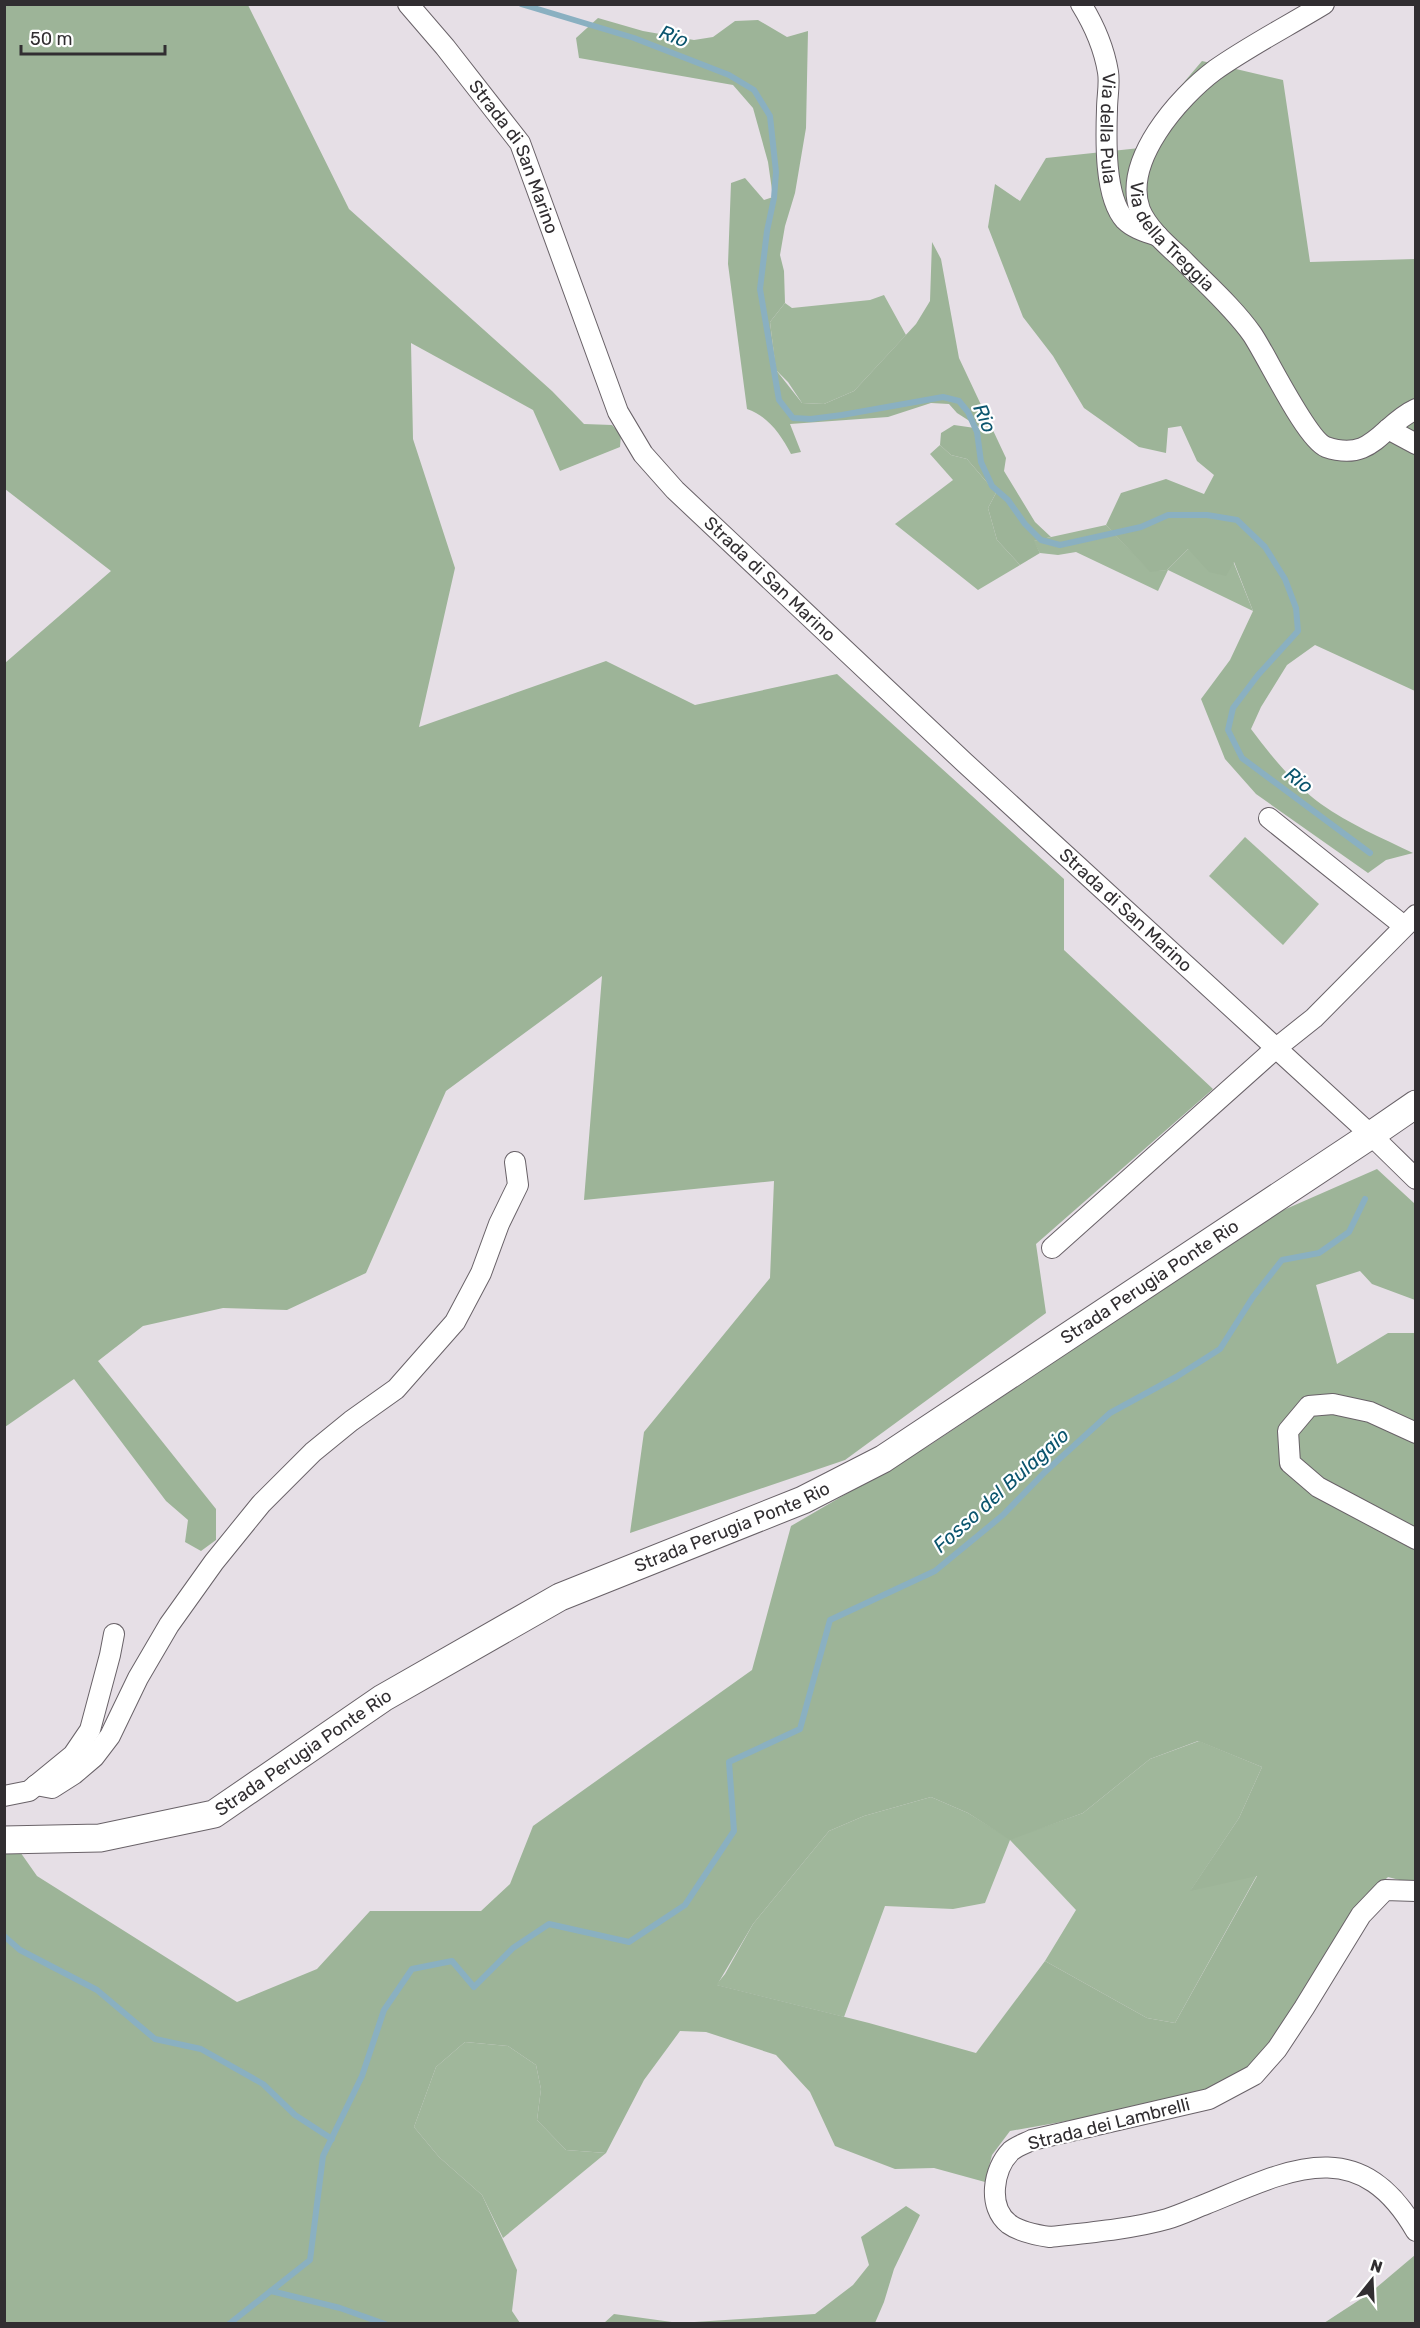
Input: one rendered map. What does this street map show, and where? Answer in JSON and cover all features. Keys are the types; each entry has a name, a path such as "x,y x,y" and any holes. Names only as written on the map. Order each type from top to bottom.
{"main road":[{"name":"Strada Perugia Ponte Rio","path":"4,1840 100,1838 214,1814 383,1698 560,1597 803,1500 883,1459 1416,1104"}],"street":[{"name":"Strada di San Marino","path":"408,4 445,47 520,143 618,412 643,453 675,490 939,739 1275,1049"},
{"name":"Via della Pula","path":"1081,4 1094,25 1108,74 1108,170 1114,201 1125,220 1140,230 1158,236"},
{"name":"Via della Treggia","path":"1324,4 1214,71 1168,115 1150,142 1138,174 1141,210 1158,236 1228,305 1252,334 1310,433 1324,446 1355,451 1374,443 1403,415 1416,409"},
{"path":"1388,429 1416,444"},
{"path":"1052,1248 1275,1049 1314,1018 1410,920 1269,818"},
{"path":"1275,1049 1416,1179"},
{"path":"36,1785 52,1788 74,1774 94,1757 110,1736 138,1678 169,1625 214,1562 261,1504 313,1452 396,1389 455,1322 481,1273 499,1224 518,1185 515,1162"},
{"path":"1416,1433 1370,1412 1333,1404 1309,1406 1288,1431 1290,1463 1318,1487 1416,1539"},
{"path":"4,1796 29,1791 73,1755 90,1730 114,1634"},
{"name":"Strada dei Lambrelli","path":"1416,1891 1385,1890 1361,1915 1277,2049 1254,2075 1209,2099 1032,2140 1012,2151 1002,2164 994,2185 996,2206 1008,2223 1031,2234 1050,2237 1168,2219 1277,2175 1322,2166 1345,2168 1367,2177 1390,2196 1416,2231"}],"green space":[{"path":"5,5 248,5 349,209 552,391 584,424 612,425 621,435 620,447 560,471 533,410 411,343 413,439 455,568 419,727 606,661 695,705 837,674 1064,879 1064,950 1213,1089 1036,1244 1046,1313 845,1460 630,1533 644,1432 770,1278 774,1181 584,1200 602,976 446,1091 366,1273 287,1310 223,1308 143,1326 98,1361 216,1509 216,1540 201,1551 185,1542 188,1520 166,1501 74,1379 5,1427 5,663 111,571 5,489"},
{"path":"598,18 643,31 694,40 713,37 735,21 758,20 787,37 808,31 806,128 795,193 785,226 780,255 784,271 785,303 770,322 776,370 802,403 824,404 854,391 916,324 930,301 932,242 941,259 959,358 1006,458 1004,471 1035,522 1051,537 1034,541 1040,553 1020,565 997,540 988,508 996,493 967,459 951,455 940,445 941,433 954,425 982,429 957,413 949,404 931,403 888,417 790,424 801,452 791,454 768,421 747,409 728,264 731,183 745,178 764,200 773,197 768,162 753,108 733,85 579,58 576,38"},
{"path":"1202,61 1283,80 1310,262 1415,259 1415,691 1315,645 1287,665 1261,707 1251,729 1283,769 1321,804 1354,824 1413,853 1386,860 1368,873 1256,794 1225,759 1201,699 1230,660 1253,611 1234,562 1226,576 1209,572 1188,549 1167,570 1150,572 1106,525 1121,493 1166,479 1204,494 1214,475 1197,461 1181,426 1168,428 1166,453 1139,447 1084,408 1053,356 1023,317 988,227 995,184 1020,201 1046,158 1140,148 1157,114"},
{"path":"884,295 906,335 854,391 824,404 802,403 788,382 776,370 770,322 785,303 792,308 870,300"},
{"path":"940,445 951,455 967,459 996,493 988,508 997,540 1020,565 978,590 895,524 953,480 930,454"},
{"path":"1106,525 1150,571 1167,570 1188,549 1233,561 1253,611 1168,570 1158,591 1076,552 1058,555 1040,553 1033,541"},
{"path":"1245,837 1319,904 1283,945 1209,876"},
{"path":"1377,1169 1415,1204 1415,1300 1372,1284 1360,1271 1316,1285 1337,1364 1388,1333 1415,1333 1415,1884 1388,1877 1356,1908 1280,2033 1246,2076 1203,2097 1010,2131 992,2155 985,2182 934,2168 895,2169 835,2146 810,2092 776,2055 706,2032 680,2031 644,2080 606,2153 566,2150 537,2120 541,2089 536,2065 508,2046 465,2042 436,2067 414,2127 439,2157 482,2195 517,2270 512,2311 520,2323 5,2323 4,1829 37,1876 237,2002 317,1969 370,1911 481,1911 510,1884 533,1826 752,1670 791,1526 930,1445 1279,1212","holes":["1198,1741 1262,1767 1239,1818 1190,1891 1257,1876 1175,2023 1147,2018 1045,1961 976,2053 869,2023 717,1985 753,1924 829,1831 864,1816 931,1797 968,1813 1010,1840 1083,1813 1150,1759"]},
{"path":"1199,1741 1262,1767 1239,1818 1191,1890 1257,1875 1175,2023 1147,2018 1045,1961 1076,1910 1010,1840 985,1903 953,1909 885,1906 844,2017 716,1985 725,1974 753,1924 829,1831 864,1816 931,1797 968,1813 1010,1839 1083,1813 1150,1759"},
{"path":"465,2042 508,2046 536,2065 541,2089 537,2120 566,2150 606,2153 503,2238 482,2195 439,2157 414,2127 436,2067"},
{"path":"906,2206 920,2215 894,2269 875,2323 679,2323 815,2314 853,2285 869,2265 861,2237"},
{"path":"1415,2255 1415,2323 1324,2323 1370,2293"},
{"path":"614,2314 679,2323 604,2323"}],"waterway":[{"name":"Rio","path":"521,4 634,38 729,75 754,90 770,116 776,172 760,289 779,400 793,418 811,419 842,415 943,397 959,401 968,412 977,432 981,462 992,486 1008,500 1025,524 1041,540 1060,545 1141,527 1168,515 1207,515 1237,520 1265,547 1285,579 1296,608 1298,631 1258,675 1233,708 1228,730 1242,758 1370,853"},
{"name":"Fosso del Bulagaio","path":"229,2324 310,2260 323,2156 362,2076 384,2010 412,1969 452,1961 474,1987 513,1948 549,1924 629,1942 685,1905 734,1831 729,1762 800,1729 830,1620 935,1571 1003,1515 1045,1472 1110,1413 1176,1377 1220,1349 1253,1297 1282,1260 1319,1253 1349,1232 1365,1199"},
{"path":"4,1936 20,1950 97,1990 155,2039 201,2049 263,2084 295,2115 332,2139"},
{"path":"271,2291 340,2308 385,2324"}]}
